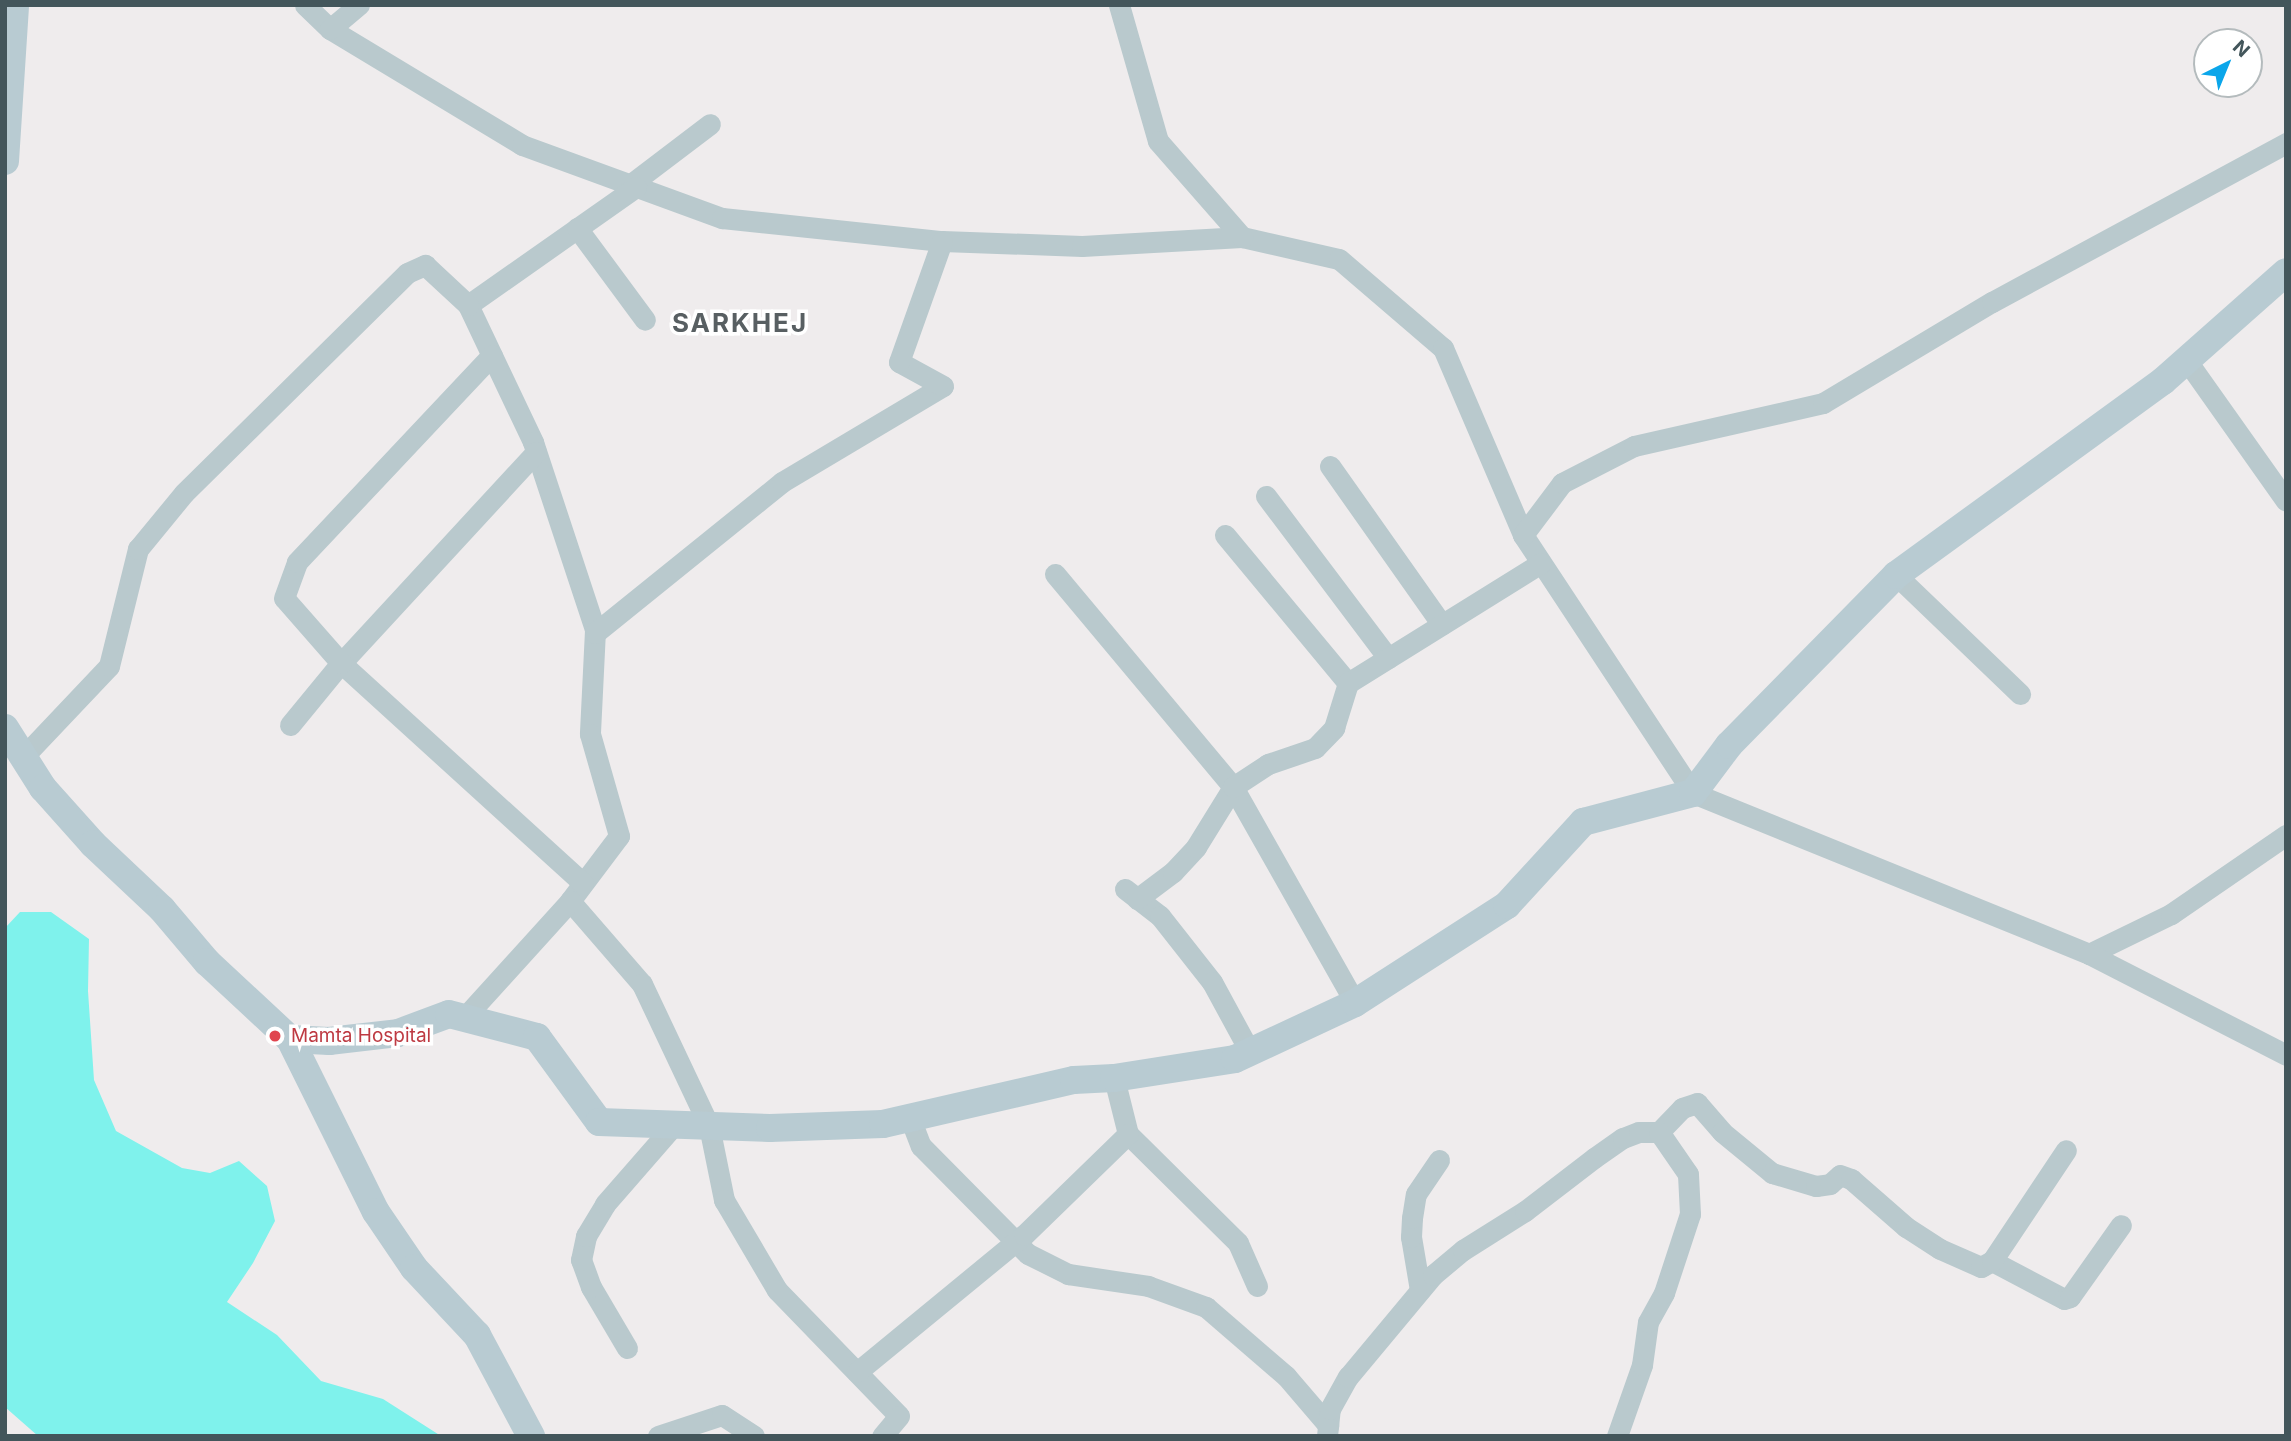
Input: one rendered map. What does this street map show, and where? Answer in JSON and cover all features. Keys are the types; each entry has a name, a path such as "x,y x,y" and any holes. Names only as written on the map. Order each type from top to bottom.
{"street":[{"path":"5,161 15,5"},
{"path":"305,5 330,29 522,145 722,218 942,242 1083,246 1242,237 1339,259 1443,348 1523,535 1693,793 2089,954 2286,1055"},
{"path":"330,29 359,5"},
{"path":"1119,5 1158,141 1242,237"},
{"path":"468,305 577,228 710,124"},
{"path":"1523,535 1562,483 1622,452 1634,446 1823,403 1992,302 2286,143"},
{"path":"577,228 645,320"},
{"path":"595,633 782,482 943,386 899,362 942,242"},
{"path":"14,761 109,666 138,549 184,493 407,273 425,265 468,305 536,452 595,633 590,734 619,836 570,901 464,1018"},
{"path":"290,1040 329,1041 398,1033 449,1014 537,1037 599,1122 709,1126 883,1124 1074,1080 1114,1078 1235,1059 1355,1003 1507,905 1583,822 1693,793 1728,745 1896,575 2163,381 2286,272"},
{"path":"492,355 297,562 284,598 341,663 583,883"},
{"path":"2187,360 2286,501"},
{"path":"290,725 341,663 536,452"},
{"path":"1330,466 1442,625"},
{"path":"1266,496 1388,658"},
{"path":"1225,535 1349,683"},
{"path":"1250,1052 1212,982 1160,916 1131,894 1173,873 1196,848 1233,788 1268,764 1315,748 1334,727 1349,683 1541,563"},
{"path":"1055,574 1233,788 1355,1003"},
{"path":"1896,575 2020,694"},
{"path":"5,727 14,761 36,810 79,857 152,925 207,962 290,1040 376,1212 414,1268 477,1335 531,1436"},
{"path":"2089,954 2171,914 2286,835"},
{"path":"570,901 642,984 709,1126 724,1200 777,1290 899,1416 883,1436"},
{"path":"1114,1078 1128,1134 1238,1243 1257,1286"},
{"path":"1328,1431 1329,1409 1348,1377 1420,1290 1463,1250 1525,1211 1613,1144 1639,1132 1659,1132 1682,1108 1697,1103 1722,1132 1772,1173 1816,1186 1830,1184 1840,1175 1851,1179 1906,1227 1940,1248 1981,1266 1992,1261 2066,1150"},
{"path":"910,1118 922,1146 1014,1243 1028,1254 1068,1274 1147,1286 1206,1307 1286,1376 1328,1431"},
{"path":"628,1348 591,1287 581,1260 586,1236 605,1204 674,1125"},
{"path":"1617,1436 1642,1366 1648,1322 1664,1293 1690,1214 1688,1174 1659,1132"},
{"path":"857,1373 1014,1243 1128,1134"},
{"path":"1420,1290 1411,1237 1412,1218 1416,1194 1439,1160"},
{"path":"1992,1261 2064,1300 2070,1297 2121,1225"},
{"path":"658,1436 722,1415 754,1436"}],"water":[{"path":"20,912 51,912 89,939 88,991 94,1080 116,1131 182,1168 210,1173 239,1161 267,1186 275,1221 253,1263 227,1302 277,1335 321,1381 383,1399 441,1436 38,1436 5,1407 5,928"}],"place":[{"name":"Mamta Hospital","path":"275,1036"}],"district":[{"name":"SARKHEJ","path":"740,323"}]}
